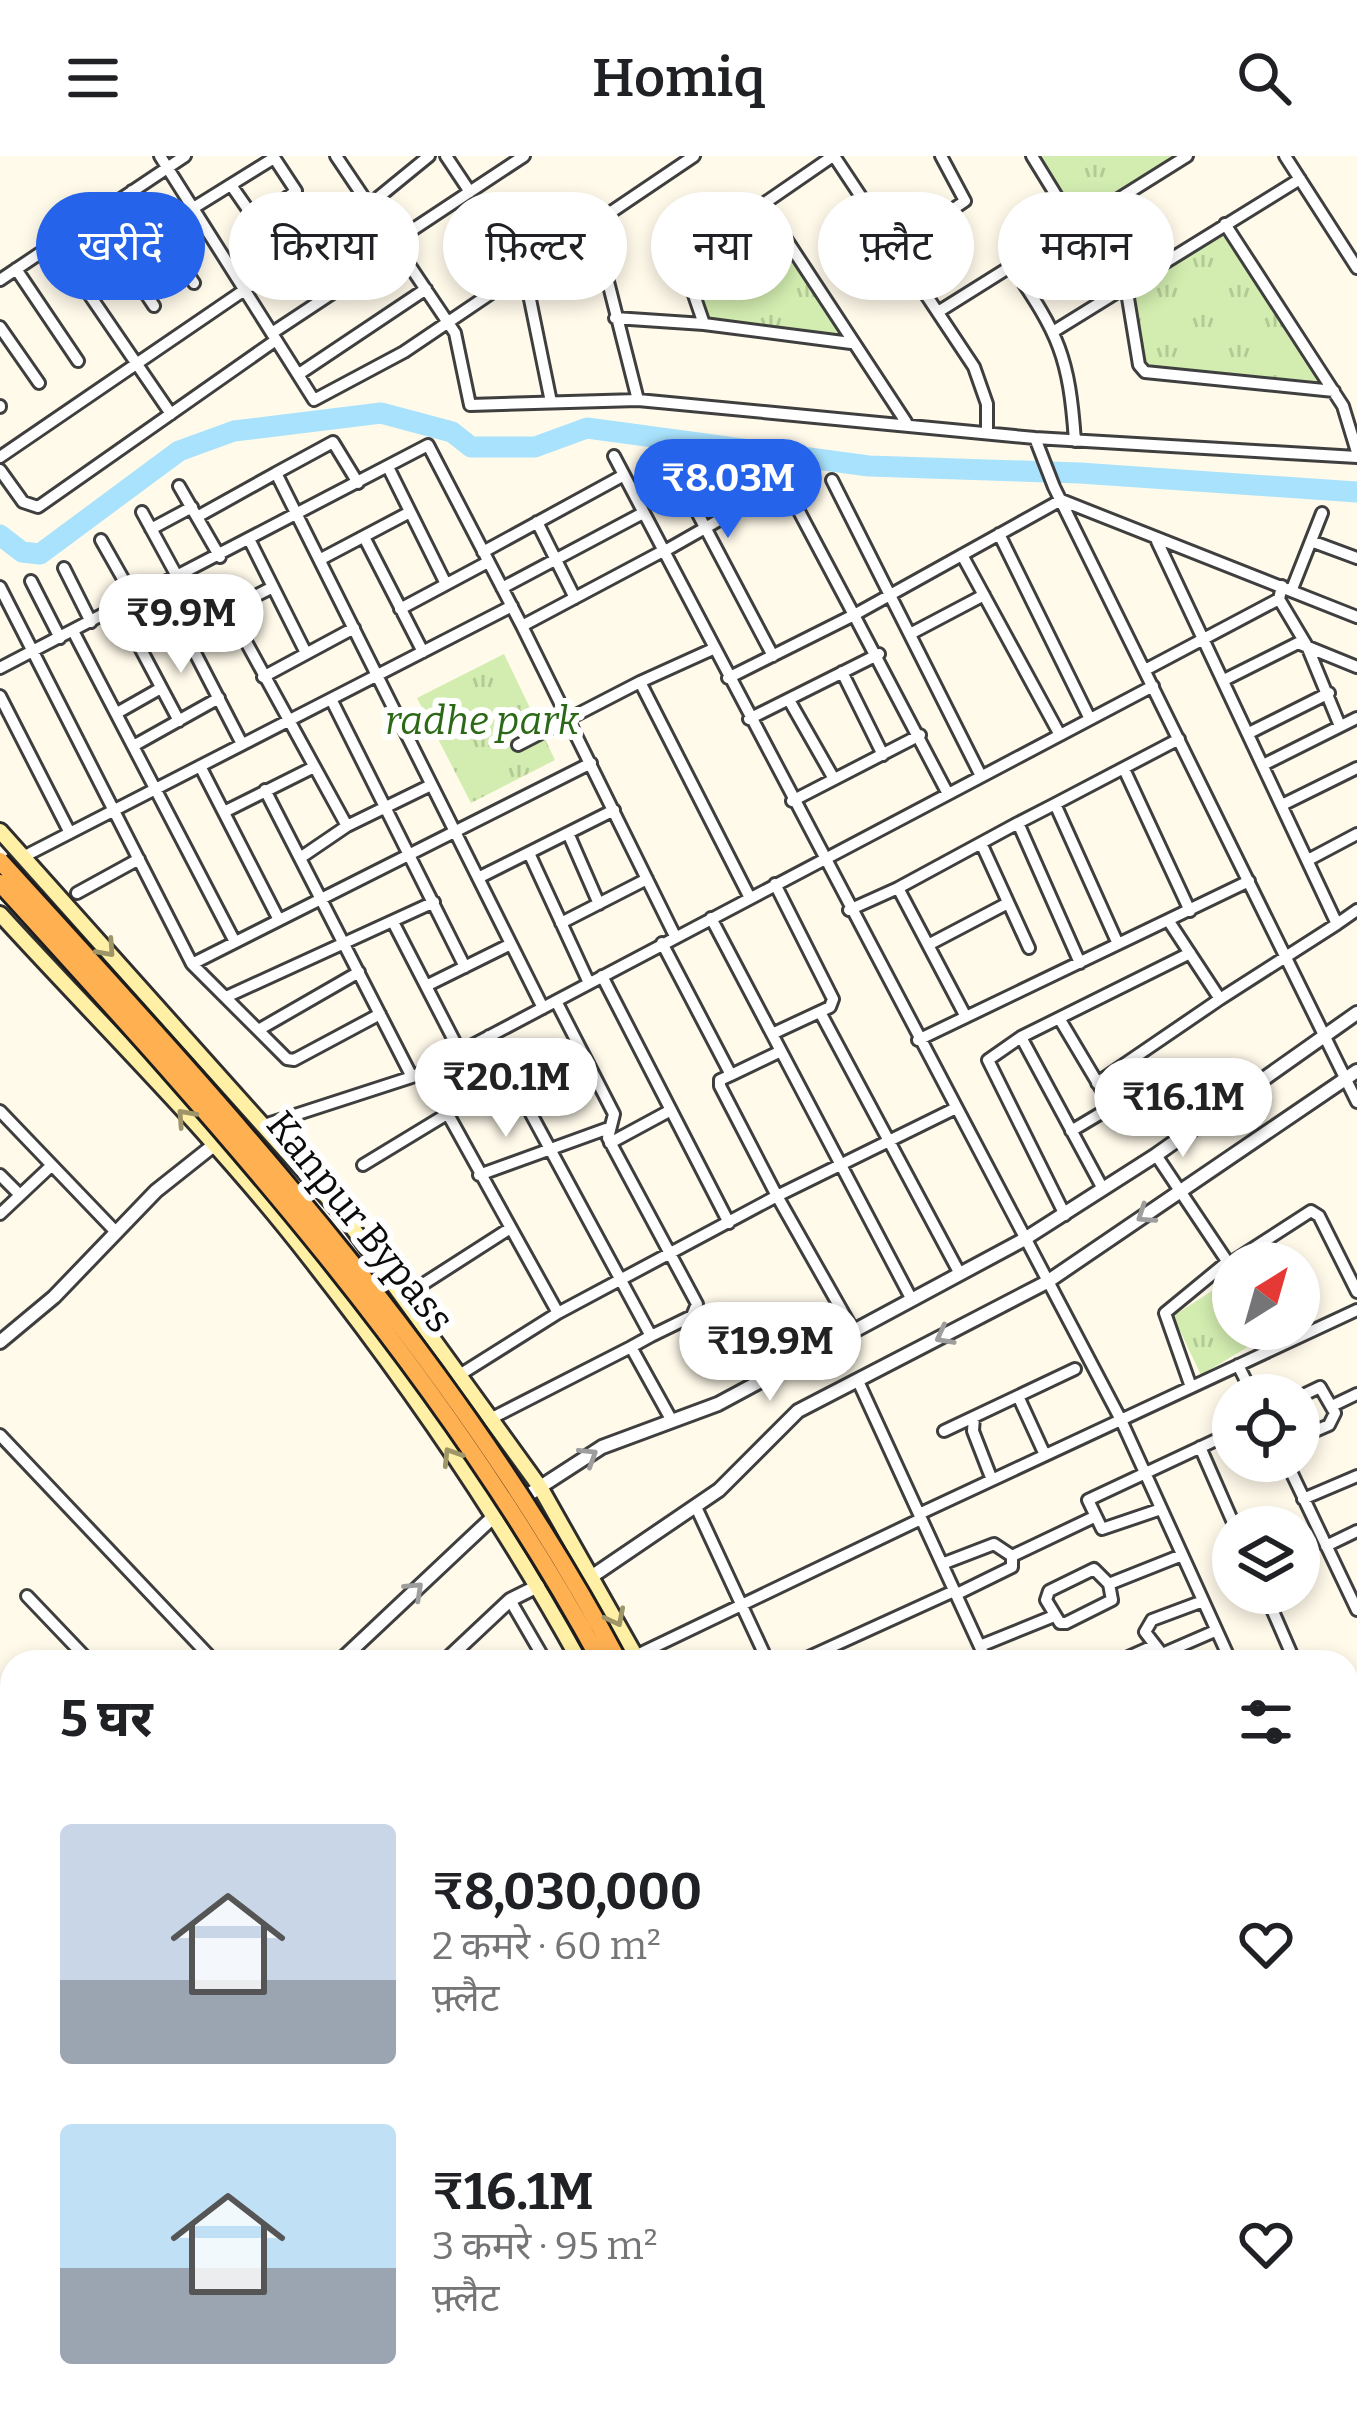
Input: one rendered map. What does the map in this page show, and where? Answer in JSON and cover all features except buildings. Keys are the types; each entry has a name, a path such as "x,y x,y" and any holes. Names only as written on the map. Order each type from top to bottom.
{"highway":[{"name":"Kanpur Bypass","path":"0,861 281,1171 379,1291 624,1650"},
{"name":"Kanpur Bypass","path":"0,883 267,1179 364,1298 485,1468 594,1650"}],"main road":[{"path":"0,831 344,1216 540,1487 594,1574 627,1650"},
{"path":"0,914 310,1258 426,1416 538,1586 573,1650"}],"street":[{"path":"132,191 164,162 184,156"},
{"path":"337,156 361,192"},
{"path":"385,192 429,156"},
{"path":"446,156 470,192 524,156"},
{"path":"627,200 694,156"},
{"path":"782,192 834,156 858,192"},
{"path":"941,156 959,192"},
{"path":"1032,156 1054,192"},
{"path":"1129,192 1187,156"},
{"path":"1285,156 1357,268"},
{"path":"205,201 273,157 293,192"},
{"path":"164,162 185,192"},
{"path":"1174,256 1300,179"},
{"path":"231,184 236,192"},
{"path":"205,224 229,263"},
{"path":"419,279 448,322 470,405 638,400 906,422 1035,438 1357,455 1334,391 1225,224"},
{"path":"794,254 906,422"},
{"path":"0,280 36,255"},
{"path":"16,269 78,361"},
{"path":"938,312 998,275"},
{"path":"299,374 426,289"},
{"path":"93,300 171,414"},
{"path":"150,300 154,306"},
{"path":"0,457 230,300"},
{"path":"251,300 314,400 480,300"},
{"path":"0,470 23,502 38,507 322,300"},
{"path":"530,300 551,402"},
{"path":"610,300 638,400"},
{"path":"696,300 704,324"},
{"path":"930,300 979,378 987,430"},
{"path":"1035,300 1056,330 1070,372 1075,441"},
{"path":"1056,330 1104,300"},
{"path":"1128,300 1139,365 1145,372 1334,391"},
{"path":"615,318 851,343"},
{"path":"0,326 39,382"},
{"path":"1035,438 1054,487 1324,1034 1351,1075 1357,1102"},
{"path":"151,530 333,442 358,483"},
{"path":"1,665 299,516 428,445 675,937"},
{"path":"614,456 1120,1420 1225,1650"},
{"path":"669,459 773,656"},
{"path":"388,467 446,584"},
{"path":"276,473 543,1008"},
{"path":"400,608 446,584 537,522 624,475"},
{"path":"832,480 981,776"},
{"path":"522,626 786,484 948,794"},
{"path":"179,486 220,556"},
{"path":"728,678 854,615 1061,500"},
{"path":"1061,500 1357,617"},
{"path":"142,512 178,578"},
{"path":"321,559 410,512"},
{"path":"502,588 643,513"},
{"path":"1145,670 1206,641 1284,591 1322,513"},
{"path":"537,522 575,598"},
{"path":"999,534 1090,719"},
{"path":"364,537 423,652"},
{"path":"101,540 135,600"},
{"path":"1156,540 1337,924"},
{"path":"250,541 306,653"},
{"path":"1311,541 1357,558"},
{"path":"962,555 1060,735"},
{"path":"64,568 91,622"},
{"path":"31,581 60,638"},
{"path":"161,586 242,744"},
{"path":"0,587 191,964 294,1060 380,1014"},
{"path":"184,632 273,587"},
{"path":"1284,591 1340,726"},
{"path":"910,634 984,595"},
{"path":"23,857 512,606"},
{"path":"119,608 179,721"},
{"path":"228,609 347,826"},
{"path":"263,676 354,628"},
{"path":"73,631 236,942"},
{"path":"1224,680 1298,643 1357,668"},
{"path":"518,745 713,649"},
{"path":"749,718 878,654"},
{"path":"842,672 884,755"},
{"path":"640,682 750,898"},
{"path":"0,1342 54,1297 115,1232 210,1144 418,1074 1153,686"},
{"path":"117,712 161,688"},
{"path":"1249,733 1329,693"},
{"path":"0,696 70,833"},
{"path":"135,745 219,698"},
{"path":"331,699 465,967"},
{"path":"789,700 834,779"},
{"path":"1263,765 1357,718"},
{"path":"792,801 920,735"},
{"path":"849,910 1179,739"},
{"path":"191,964 591,763"},
{"path":"200,766 279,920"},
{"path":"224,812 312,768"},
{"path":"1284,804 1357,768"},
{"path":"1124,769 1190,911"},
{"path":"300,858 347,826 431,784"},
{"path":"265,790 380,1014 446,1114 558,1313"},
{"path":"1055,804 1118,944"},
{"path":"478,878 614,810"},
{"path":"1018,823 1080,963"},
{"path":"568,833 599,904"},
{"path":"1308,860 1357,834"},
{"path":"981,843 1029,948"},
{"path":"529,853 589,983"},
{"path":"77,893 139,859"},
{"path":"561,923 647,879"},
{"path":"918,1040 1249,881"},
{"path":"772,1034 820,1012 833,999 775,884"},
{"path":"898,888 966,1017"},
{"path":"226,997 434,902"},
{"path":"928,945 1008,903"},
{"path":"1097,1083 1357,910"},
{"path":"711,918 912,1300"},
{"path":"1168,920 1220,999"},
{"path":"393,922 460,1052"},
{"path":"662,943 731,1075"},
{"path":"426,986 511,944"},
{"path":"1065,1215 988,1067 993,1053 1190,953"},
{"path":"260,1029 358,972"},
{"path":"602,976 729,1222"},
{"path":"492,1418 697,1312 610,1143 607,1129 614,1114 556,1001"},
{"path":"820,1012 960,1274"},
{"path":"352,1650 491,1519 602,1447 718,1404 1023,1240 1156,1156 1357,1013"},
{"path":"1059,1018 1108,1098 1108,1109 1071,1131"},
{"path":"489,1036 651,1336"},
{"path":"1021,1037 1103,1189"},
{"path":"781,1052 720,1080 720,1086 854,1332"},
{"path":"594,1574 696,1508 797,1411 1047,1282 1351,1075"},
{"path":"460,1374 558,1313 777,1196 954,1109"},
{"path":"610,1143 671,1110"},
{"path":"0,1111 115,1232"},
{"path":"362,1165 446,1114"},
{"path":"479,1174 607,1129"},
{"path":"1156,1156 1214,1242"},
{"path":"0,1214 51,1166"},
{"path":"0,1175 20,1195"},
{"path":"1264,1242 1314,1209 1357,1292"},
{"path":"403,1297 509,1229"},
{"path":"1191,1387 1165,1313 1212,1278"},
{"path":"1320,1327 1357,1310"},
{"path":"631,1347 672,1421"},
{"path":"650,1650 992,1480 1270,1350"},
{"path":"1238,1365 1242,1374"},
{"path":"944,1431 1075,1369"},
{"path":"858,1381 982,1650"},
{"path":"1320,1387 1335,1413 1329,1425 1320,1429"},
{"path":"1332,1406 1357,1394"},
{"path":"1018,1396 1045,1455"},
{"path":"974,1417 973,1431 992,1480"},
{"path":"0,1435 5,1450 203,1650"},
{"path":"1162,1510 1102,1529 1094,1517 1091,1495 1212,1442"},
{"path":"1200,1447 1226,1506"},
{"path":"1303,1498 1357,1476"},
{"path":"1296,1482 1357,1610"},
{"path":"696,1508 763,1650"},
{"path":"1012,1556 1094,1517"},
{"path":"1326,1546 1357,1531"},
{"path":"942,1564 994,1544 1012,1556"},
{"path":"1108,1584 1182,1555"},
{"path":"824,1650 1012,1567 1012,1556"},
{"path":"1094,1569 1108,1584 1114,1597 1108,1603 1066,1623 1054,1616 1046,1600 1049,1591 1094,1569"},
{"path":"1344,1582 1357,1575"},
{"path":"457,1650 510,1600 538,1586"},
{"path":"27,1596 79,1650"},
{"path":"510,1600 539,1650"},
{"path":"1158,1650 1145,1632 1149,1622 1203,1601"},
{"path":"1273,1614 1290,1650"},
{"path":"980,1646 1054,1616"},
{"path":"1171,1650 1215,1631"},
{"path":"1144,1650 1153,1646"}],"green space":[{"path":"1030,156 1185,156 1130,192 1052,192"},
{"path":"1225,226 1333,392 1150,377 1129,300 1174,300 1174,257"},
{"path":"794,252 818,289 818,300 825,300 850,338 702,325 693,300 794,300"},
{"name":"radhe park","path":"504,654 555,760 471,803 417,698"},
{"path":"1212,1291 1212,1350 1243,1350 1201,1375 1173,1316"}],"waterway":[{"path":"0,535 22,552 40,554 179,451 234,431 381,413 452,432 471,447 535,447 587,428 869,466 1080,473 1357,492"}]}
